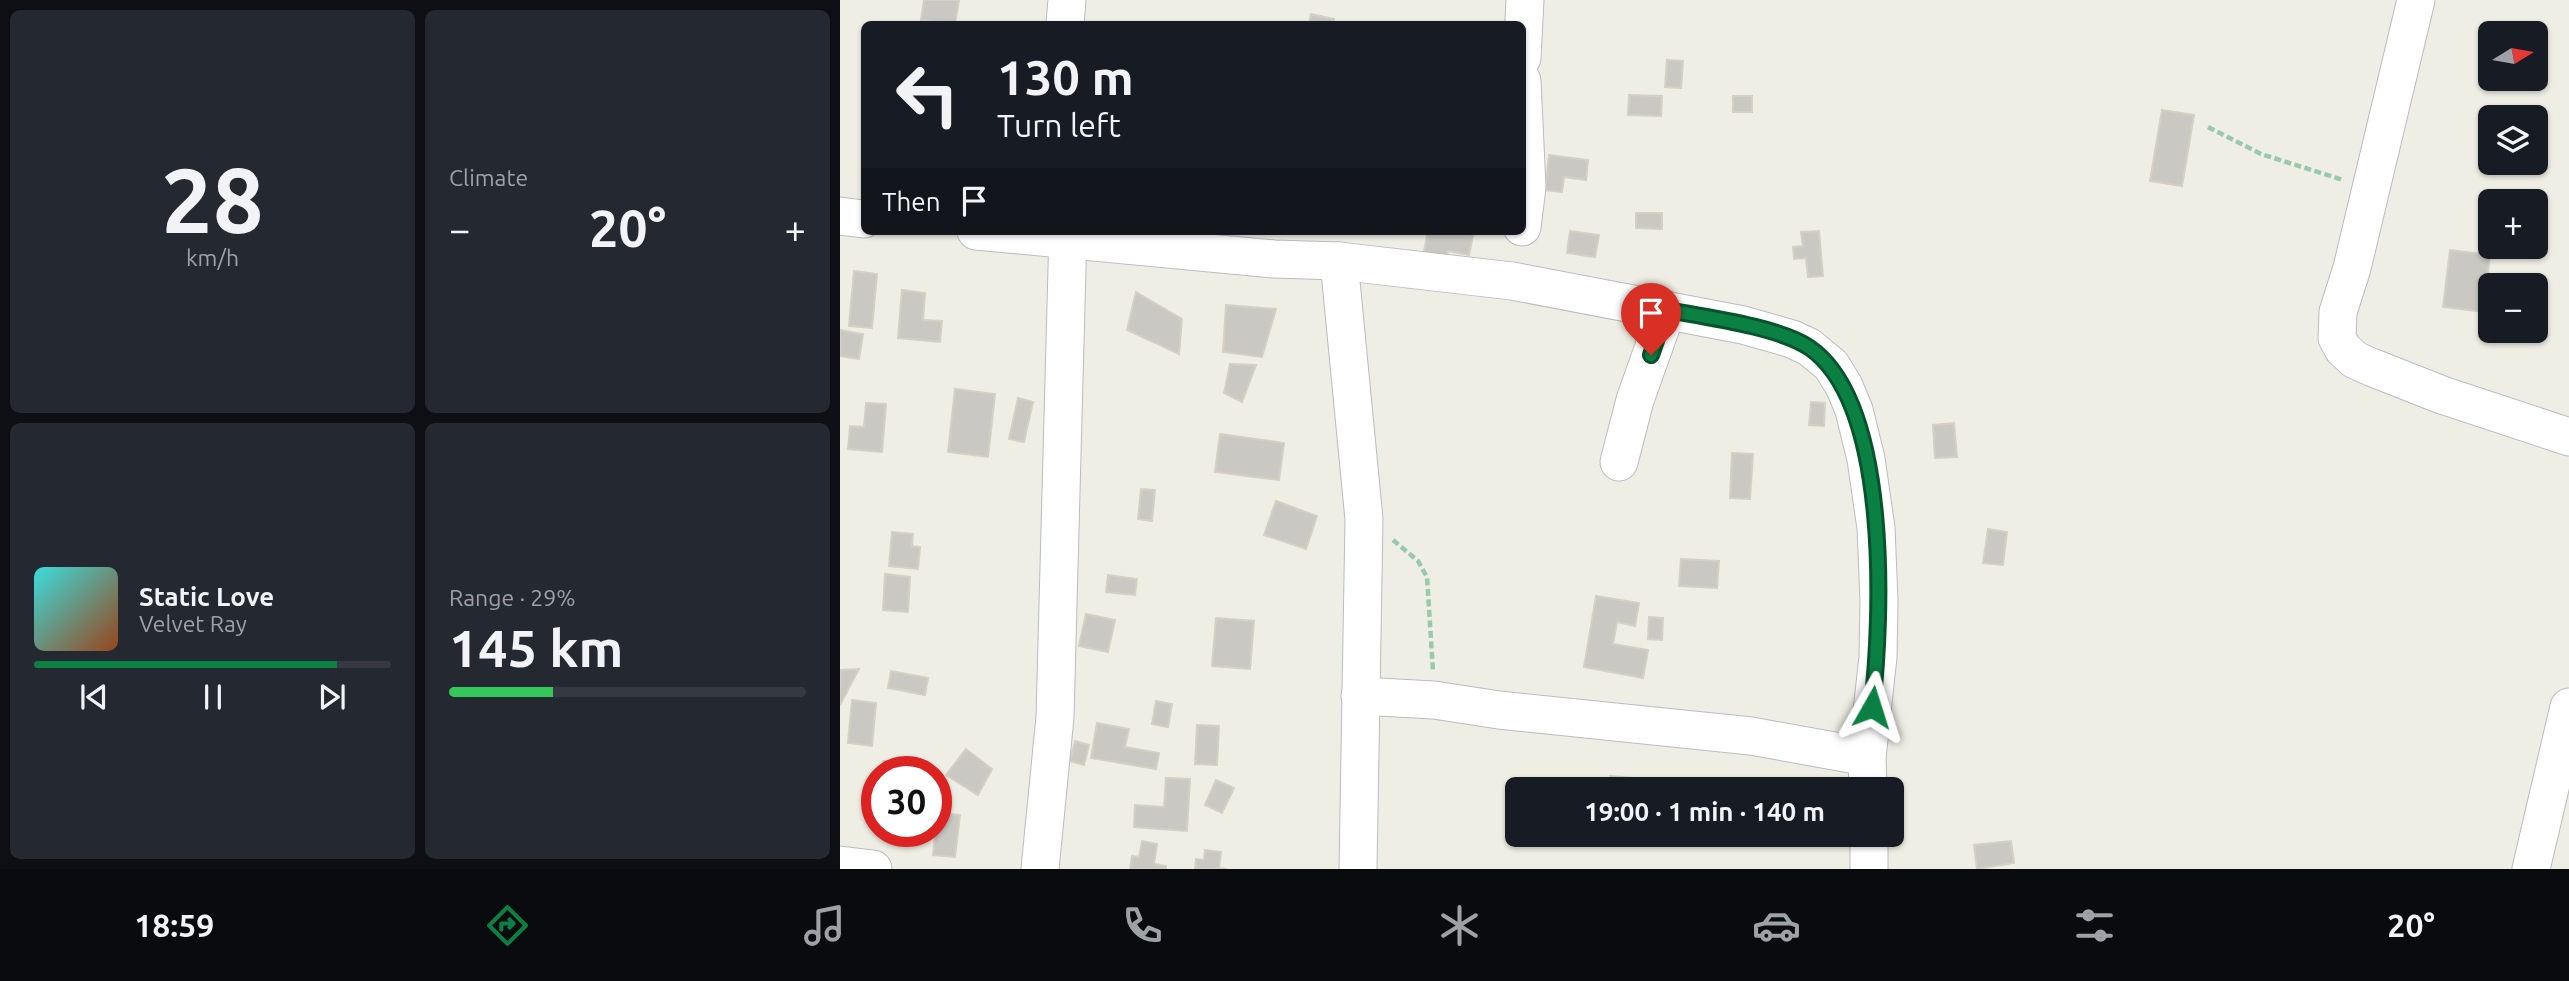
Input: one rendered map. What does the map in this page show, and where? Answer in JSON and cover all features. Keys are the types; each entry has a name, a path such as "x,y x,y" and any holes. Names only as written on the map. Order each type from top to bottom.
{"street":[{"path":"1065,21 1067,0"},
{"path":"1524,21 1525,0"},
{"path":"2416,0 2352,268 2338,312 2337,338 2343,349 2355,360 2371,367 2442,395 2569,437"},
{"path":"1526,166 1526,195"},
{"path":"840,216 861,219"},
{"path":"1049,235 1275,260 1339,261 1512,281 1743,325 1792,339 1809,347 1831,365 1854,410 1866,459 1876,528 1878,657 1867,773 1752,736 1499,710 1434,700 1360,696"},
{"path":"1512,281 1521,235"},
{"path":"1040,869 1055,716 1068,236"},
{"path":"1339,261 1364,519 1358,869"},
{"path":"1619,462 1635,400 1667,310"},
{"path":"2531,869 2569,707"},
{"path":"1869,847 1869,869"},
{"path":"840,865 873,869"}],"path":[{"path":"2208,127 2261,154 2370,189"},
{"path":"1364,519 1407,550 1418,561 1427,577 1434,700"}],"building":[{"path":"924,0 959,0 956,21 921,20"},
{"path":"1311,14 1334,19 1334,21 1310,21"},
{"path":"1667,60 1683,61 1681,88 1665,87"},
{"path":"1629,95 1662,96 1661,116 1628,115"},
{"path":"1733,96 1752,96 1752,112 1733,112"},
{"path":"2162,110 2194,115 2182,186 2150,181"},
{"path":"1549,155 1588,160 1586,180 1564,177 1562,192 1545,190"},
{"path":"1636,213 1662,213 1662,229 1636,228"},
{"path":"1570,231 1599,235 1595,257 1567,253"},
{"path":"1819,231 1823,276 1808,277 1806,258 1794,259 1793,247 1803,246 1801,232"},
{"path":"1427,235 1473,235 1469,255 1448,251 1446,261 1423,256"},
{"path":"2450,250 2478,254 2478,259 2490,259 2488,273 2478,273 2478,311 2443,307"},
{"path":"854,271 877,274 872,328 849,326"},
{"path":"902,290 925,293 923,320 942,321 940,342 898,338"},
{"path":"1136,292 1182,319 1179,354 1127,330"},
{"path":"1226,305 1276,309 1262,357 1223,352"},
{"path":"840,330 863,334 859,359 840,356"},
{"path":"1230,364 1256,365 1242,402 1224,393"},
{"path":"955,389 995,394 988,457 948,452"},
{"path":"1018,398 1033,402 1024,442 1009,439"},
{"path":"1811,402 1825,403 1824,426 1809,425"},
{"path":"866,403 886,404 882,452 848,449 850,426 864,427"},
{"path":"1954,423 1957,457 1935,458 1933,425"},
{"path":"1220,434 1284,443 1279,480 1215,472"},
{"path":"1732,453 1753,454 1750,499 1730,498"},
{"path":"1141,489 1155,490 1152,521 1138,519"},
{"path":"1276,501 1317,516 1306,549 1264,535"},
{"path":"1988,529 2007,532 2003,565 1983,563"},
{"path":"892,532 913,534 912,546 920,547 918,569 889,566"},
{"path":"1681,559 1719,561 1717,588 1679,586"},
{"path":"885,574 910,577 908,612 883,610"},
{"path":"1108,575 1137,579 1135,595 1106,592"},
{"path":"1596,596 1639,603 1635,626 1617,622 1613,644 1648,650 1643,678 1584,667"},
{"path":"1086,614 1115,620 1108,652 1079,646"},
{"path":"1649,617 1663,618 1662,640 1648,639"},
{"path":"1216,618 1254,621 1250,669 1212,666"},
{"path":"859,669 840,705 840,670"},
{"path":"891,671 928,678 925,695 888,688"},
{"path":"852,700 876,703 872,746 848,743"},
{"path":"1156,701 1172,704 1168,727 1152,724"},
{"path":"1097,723 1129,729 1125,747 1159,753 1156,769 1091,758"},
{"path":"1197,725 1219,726 1217,765 1195,764"},
{"path":"1075,741 1089,745 1084,765 1070,761"},
{"path":"966,749 992,769 978,795 952,779 952,767"},
{"path":"1166,778 1190,779 1187,831 1134,827 1135,805 1164,807"},
{"path":"1216,780 1234,788 1222,813 1205,805"},
{"path":"952,814 960,815 955,857 933,855 934,847 952,847"},
{"path":"1142,841 1157,844 1154,864 1166,866 1166,869 1130,869 1132,856 1139,857"},
{"path":"2011,841 2014,863 1977,869 1974,845"},
{"path":"1205,850 1221,852 1219,868 1227,869 1195,869 1196,859 1204,860"}],"route":[{"path":"1651,355 1667,310 1743,325 1792,339 1809,347 1831,365 1854,410 1866,459 1876,528 1878,657 1872,707"}]}
